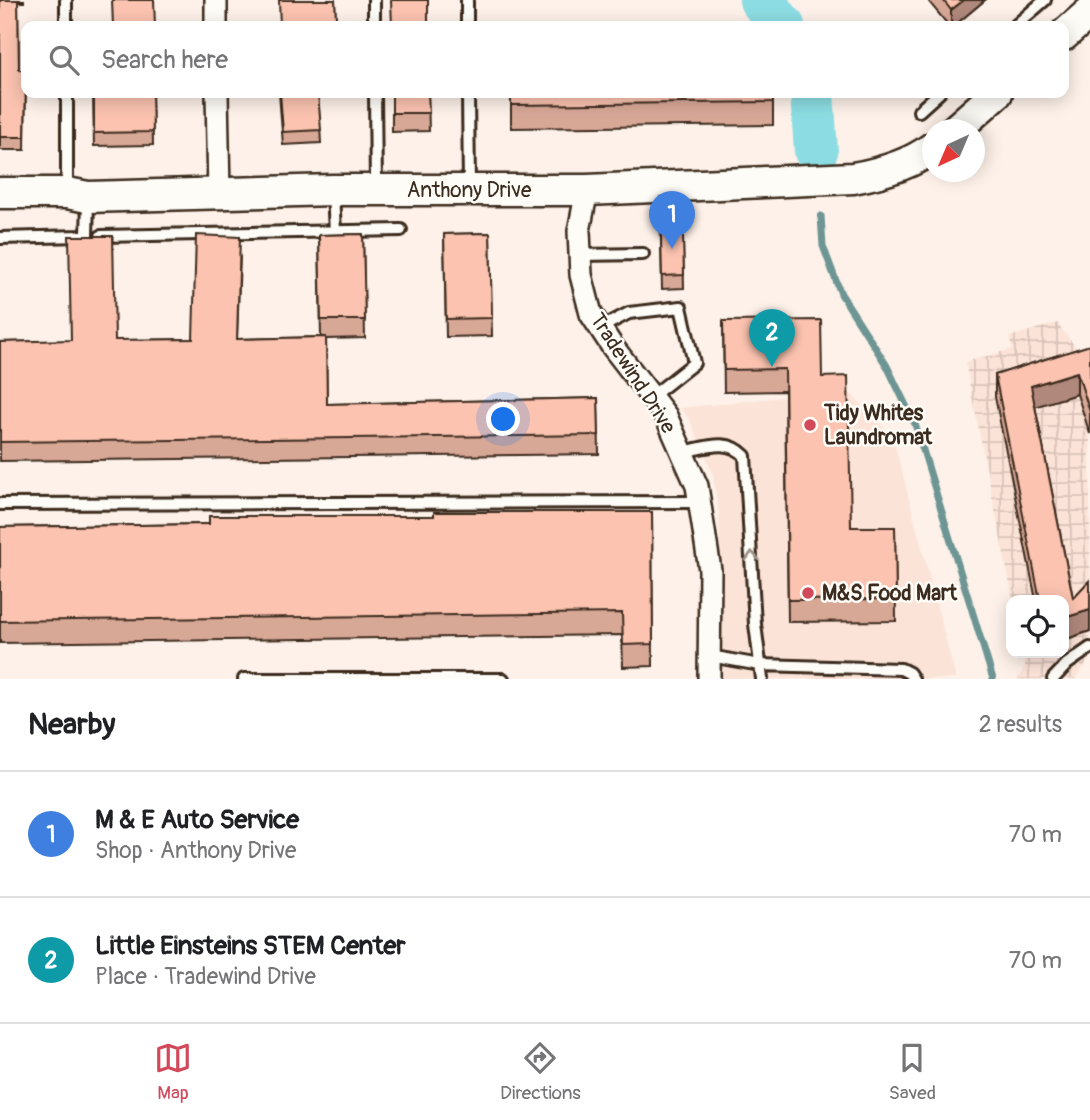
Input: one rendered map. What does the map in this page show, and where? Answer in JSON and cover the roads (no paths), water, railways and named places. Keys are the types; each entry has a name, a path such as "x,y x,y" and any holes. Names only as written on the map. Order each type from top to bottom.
{"street":[{"path":"216,0 216,21"},
{"path":"1069,31 1090,12"},
{"path":"217,98 219,193"},
{"path":"967,119 991,98"},
{"name":"Anthony Drive","path":"0,193 78,195 376,189 587,190 853,177 877,174 922,156"},
{"name":"Tradewind Drive","path":"587,190 579,231 580,275 591,314 666,416 697,486 710,570 709,679"}],"lane":[{"path":"66,0 66,21"},
{"path":"374,0 374,21"},
{"path":"467,0 467,21"},
{"path":"1021,21 1045,0"},
{"path":"68,98 78,195 87,236"},
{"path":"375,98 376,189"},
{"path":"468,98 469,190"},
{"path":"919,111 933,98"},
{"path":"333,190 335,232"},
{"path":"0,238 401,230"},
{"path":"580,255 643,254"},
{"path":"600,328 629,313 681,307 694,363 651,397"},
{"path":"682,452 726,444 736,447 745,456 755,624 762,679"},
{"path":"0,504 699,502"},
{"path":"1053,679 1067,664 1090,648"},
{"path":"710,656 760,665 901,670 909,673 913,679"},
{"path":"243,679 503,679"}],"waterway":[{"path":"761,0 779,21"},
{"path":"812,98 816,151"},
{"path":"821,216 823,246 841,294 887,366 915,424 993,679"}],"place":[{"name":"M & E Auto Service","path":"672,249"},
{"name":"Little Einsteins STEM Center","path":"772,367"},
{"name":"Tidy Whites Laundromat","path":"810,425"},
{"name":"M&S Food Mart","path":"808,593"}]}
